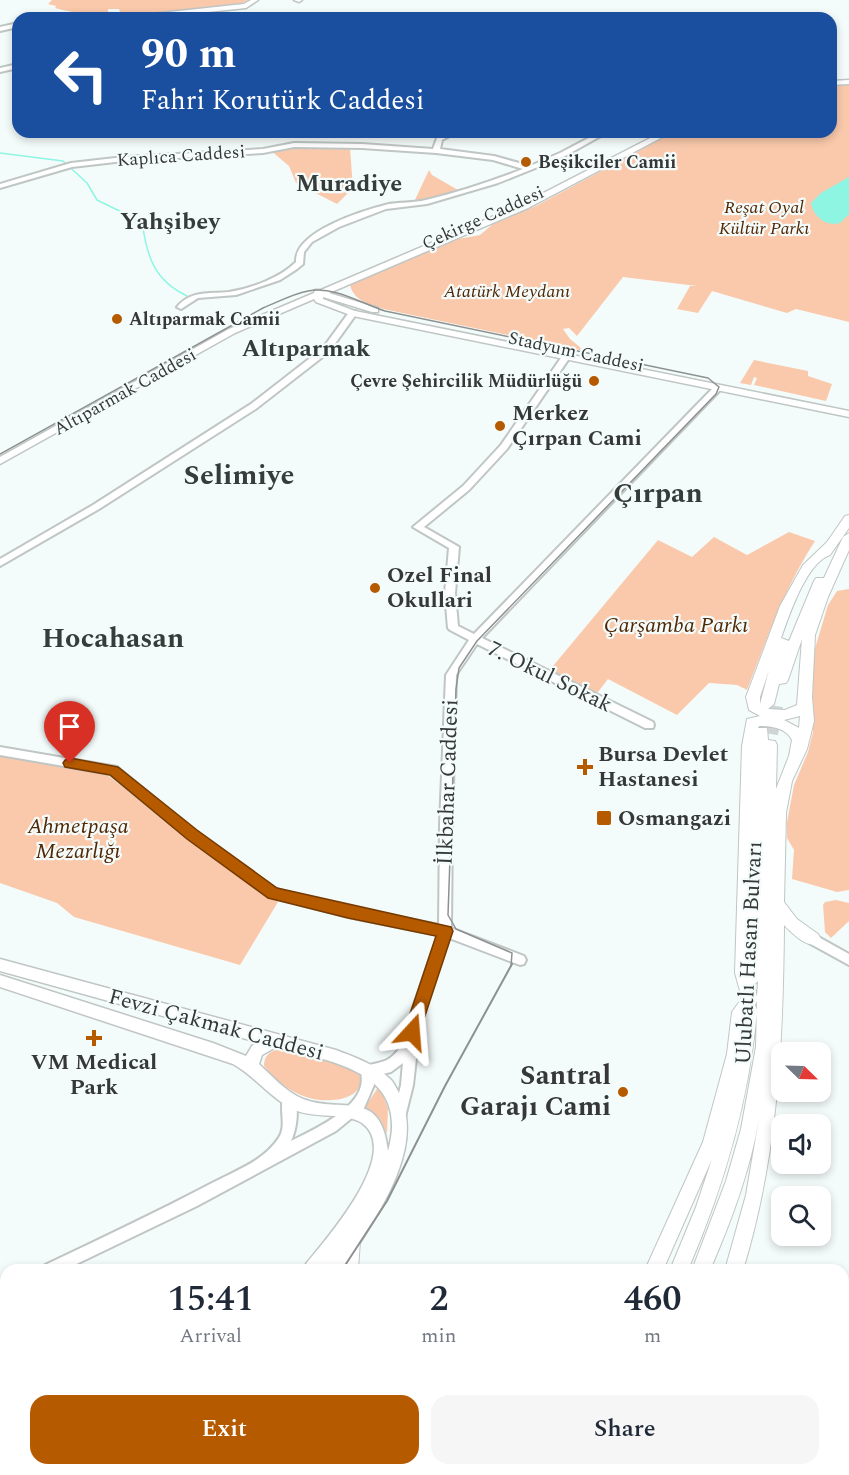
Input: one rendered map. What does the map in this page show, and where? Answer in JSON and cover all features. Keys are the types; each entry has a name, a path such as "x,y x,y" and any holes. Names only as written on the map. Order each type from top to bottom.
{"highway":[{"path":"807,690 803,708 791,715 769,713 765,705 753,697 786,606 807,568 830,545 849,519"},
{"path":"774,1042 779,813 783,788 798,754 807,721 808,637 815,612 849,536"},
{"path":"762,730 765,705 788,657 810,599 849,536"},
{"path":"762,730 767,721 788,727 795,732 799,743 798,754"},
{"name":"Ulubatlı Hasan Bulvarı","path":"704,1264 735,1181 749,1129 764,1047 768,792 762,730"},
{"name":"Ulubatlı Hasan Bulvarı","path":"681,1264 717,1176 732,1125 747,1038 762,730"},
{"path":"776,901 781,912 791,923 813,939"},
{"path":"776,935 781,930 794,931 813,939"},
{"path":"765,973 771,1043"},
{"path":"657,1264 711,1143 735,1054 740,1012 750,999"},
{"path":"736,1264 749,1224 757,1187 771,1081"},
{"path":"349,1264 351,1241"}],"main road":[{"path":"189,12 246,6 255,0"},
{"path":"436,151 441,138"},
{"path":"181,307 197,295 229,294 289,273 300,262 299,256 303,246 323,232 391,206 424,203 529,168 577,148 594,138"},
{"name":"Çekirge Caddesi","path":"320,292 525,201 646,138"},
{"name":"Çekirge Caddesi","path":"320,292 448,240 477,234 494,220 567,186 657,138"},
{"name":"Kaplıca Caddesi","path":"0,186 80,164 253,152 294,145 362,146 436,151 494,158 529,168"},
{"path":"347,282 348,293 364,307"},
{"path":"320,292 319,300 336,308"},
{"name":"Altıparmak Caddesi","path":"0,456 238,323 320,292"},
{"name":"Altıparmak Caddesi","path":"0,461 232,331 320,292"},
{"name":"Stadyum Caddesi","path":"320,292 353,308 364,307 849,407"},
{"path":"0,563 96,507 254,406 326,350 353,308"},
{"path":"278,312 353,308 566,357 849,414"},
{"name":"7. Okul Sokak","path":"566,357 504,447 466,488 418,527 454,547 450,593 453,628 649,725"},
{"name":"İlkbahar Caddesi","path":"412,1032 446,931 446,825 451,675 474,640 718,388"},
{"path":"0,752 113,770 192,834 273,893 348,912 446,931 520,960"},
{"path":"813,939 849,960"},
{"name":"Fevzi Çakmak Caddesi","path":"0,965 336,1057 367,1071 387,1085 396,1100 400,1113"},
{"path":"0,981 70,1001 239,1060 286,1097 310,1109 354,1112 365,1116 375,1126 380,1137 379,1160 372,1183 316,1264"},
{"path":"69,1264 260,1165 354,1112 365,1095 368,1085 367,1071 387,1068 399,1059 412,1032"},
{"path":"334,1264 351,1241 388,1179 407,1085 412,1032"},
{"path":"252,1069 251,1059 256,1051 261,1046 276,1041"},
{"path":"260,1165 279,1150 290,1131 286,1097"}],"green space":[{"path":"52,0 248,0 238,5 172,12 120,12 119,9 108,9 108,12 75,12 55,8 56,6 48,4"},
{"name":"Reşat Oyal Kültür Parkı","path":"849,84 849,322 796,309 787,313 712,291 698,313 677,309 690,286 697,286 623,277 577,336 569,328 563,329 581,348 580,350 376,307 364,302 351,289 350,283 458,239 480,235 493,224 536,206 663,138 837,138 837,85"},
{"path":"350,148 353,188 337,204 296,183 289,166 270,150"},
{"path":"429,170 432,175 458,190 414,202"},
{"path":"754,360 808,371 808,376 832,384 826,401 754,385 757,378 754,377 751,385 740,383"},
{"name":"Çarşamba Parkı","path":"789,532 815,541 804,558 769,632 747,690 737,685 709,683 677,715 608,679 595,696 548,672 658,540 692,557 714,537 747,555"},
{"path":"849,589 849,890 837,892 792,879 794,850 787,838 787,822 794,785 808,752 813,732 813,655 828,605 837,591"},
{"name":"Ahmetpaşa Mezarlığı","path":"0,756 107,775 278,902 240,965 74,917 57,903 0,883"},
{"path":"836,900 849,903 849,921 831,938 825,932 823,905 825,902"},
{"path":"278,1049 343,1063 358,1070 362,1078 361,1083 354,1094 341,1099 319,1100 298,1094 280,1082 264,1066 268,1055"},
{"path":"379,1086 388,1108 387,1134 380,1119 365,1107"}],"shaded area":[{"path":"849,177 849,214 840,223 825,222 814,212 811,203 821,193"}],"waterway":[{"path":"0,153 63,161 87,183 97,200 142,222 146,246 154,266 167,283 187,296"}],"tunnel":[{"path":"771,734 776,706"}],"tram line":[{"path":"0,454 263,308 291,296 318,290 338,293 385,311 708,378 719,387 716,394 477,641 459,668 456,689 448,915 456,929 512,953 511,966"},
{"path":"346,1264 387,1201 445,1086 511,966"}],"place":[{"name":"Beşikciler Camii","path":"526,162"},
{"name":"Altıparmak Camii","path":"117,319"},
{"name":"Çevre Şehircilik Müdürlüğü","path":"594,381"},
{"name":"Merkez Çırpan Cami","path":"500,426"},
{"name":"Ozel Final Okullari","path":"375,588"},
{"name":"Bursa Devlet Hastanesi","path":"585,767"},
{"name":"Osmangazi","path":"604,818"},
{"name":"VM Medical Park","path":"94,1038"},
{"name":"Santral Garajı Cami","path":"623,1092"}],"district":[{"name":"Muradiye","path":"349,184"},
{"name":"Yahşibey","path":"170,222"},
{"name":"Altıparmak","path":"306,349"},
{"name":"Selimiye","path":"239,475"},
{"name":"Çırpan","path":"658,493"},
{"name":"Hocahasan","path":"113,638"}],"route":[{"path":"70,763 113,770 192,834 273,893 348,912 446,931 412,1032"}],"park label":[{"name":"Atatürk Meydanı","path":"507,291"}]}
